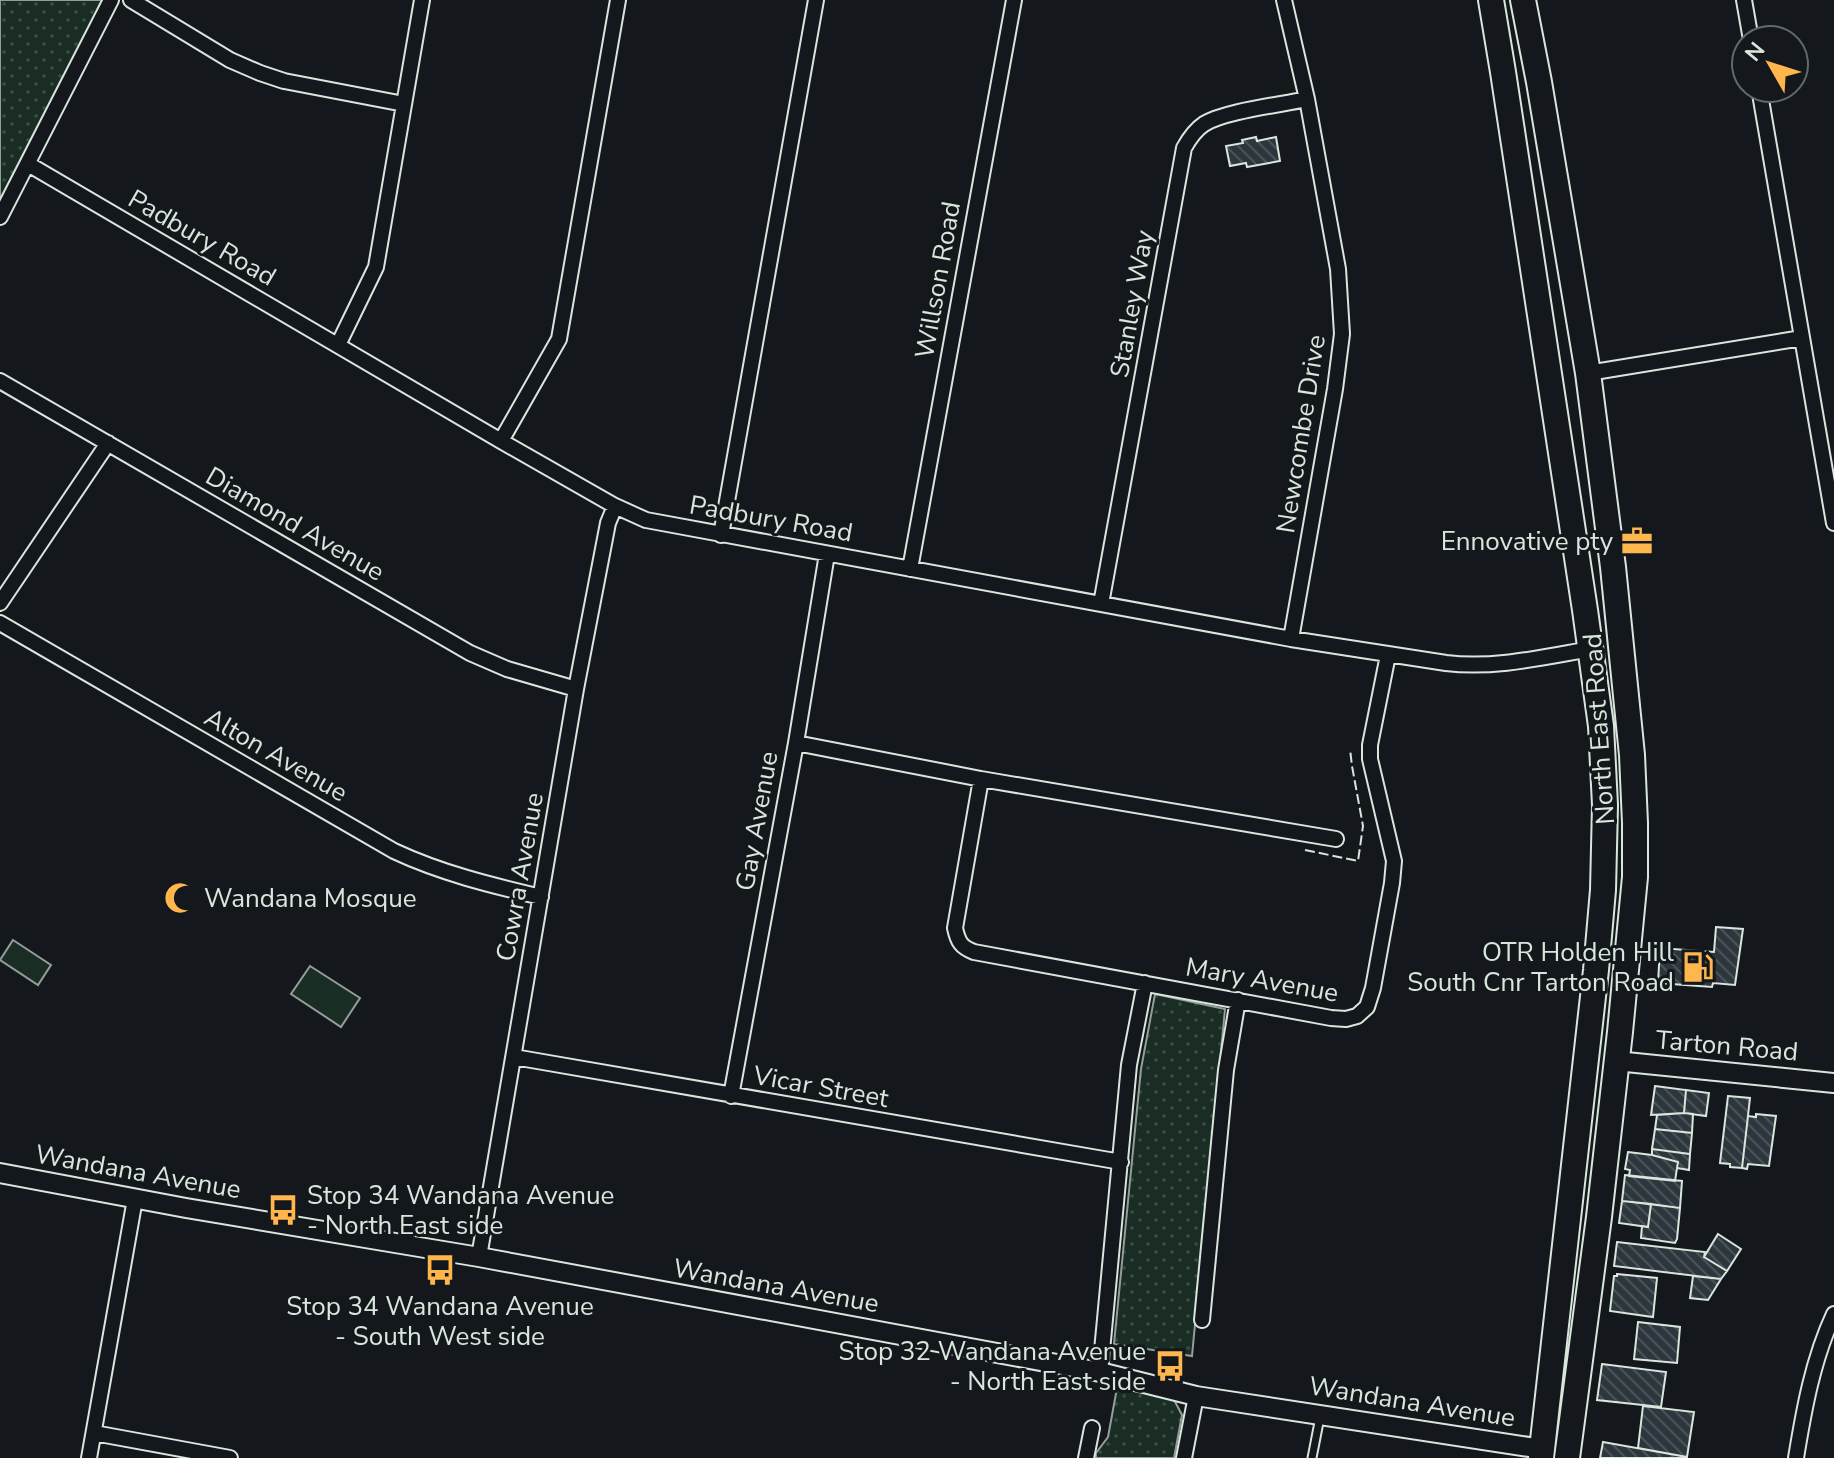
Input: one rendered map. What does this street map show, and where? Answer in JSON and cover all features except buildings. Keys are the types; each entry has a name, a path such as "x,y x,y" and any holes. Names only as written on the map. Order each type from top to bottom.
{"highway":[{"name":"North East Road","path":"1491,0 1591,649 1601,726 1605,805 1601,906 1542,1453"},
{"name":"North East Road","path":"1523,0 1588,373 1613,567 1634,796 1635,877 1599,1217 1567,1455"},
{"path":"1613,567 1604,629 1591,649 1624,678"},
{"path":"1586,1058 1616,1061"},
{"path":"1542,1453 1567,1455"}],"street":[{"path":"0,217 111,0"},
{"path":"131,0 230,60 260,73 284,81 404,104"},
{"path":"338,345 376,267 422,0"},
{"path":"501,441 559,339 618,0"},
{"path":"721,535 816,0"},
{"name":"Willson Road","path":"910,569 1014,0"},
{"name":"Newcombe Drive","path":"1284,0 1307,99 1338,269 1342,334 1291,639"},
{"path":"1744,0 1748,24"},
{"name":"Stanley Way","path":"1101,604 1184,148 1201,126 1217,118 1307,99"},
{"path":"1762,104 1834,523"},
{"name":"Padbury Road","path":"28,164 501,441 615,506 646,520 1291,639 1467,666 1591,649"},
{"path":"1588,373 1802,338"},
{"name":"Diamond Avenue","path":"0,381 470,653 507,669 576,689"},
{"path":"0,603 108,443"},
{"name":"Cowra Avenue","path":"479,1257 576,689 608,523 615,506"},
{"name":"Gay Avenue","path":"731,1096 796,743 827,554"},
{"name":"Alton Avenue","path":"0,623 394,851 459,877 541,897"},
{"name":"Mary Avenue","path":"981,779 955,928 963,948 1346,1019 1357,1016 1367,1007 1373,988 1394,861 1370,759 1388,655"},
{"path":"796,743 981,779 1336,839"},
{"path":"1100,1372 1129,1065 1145,983"},
{"path":"1202,1320 1226,1070 1238,1000"},
{"name":"Vicar Street","path":"514,1057 1121,1162"},
{"name":"Tarton Road","path":"1616,1061 1834,1083"},
{"name":"Wandana Avenue","path":"0,1173 479,1257 1100,1372 1196,1396 1542,1453"},
{"path":"89,1458 135,1199"},
{"path":"1796,1458 1815,1368 1834,1314"},
{"path":"1184,1458 1196,1396"},
{"path":"1086,1458 1092,1428"},
{"path":"94,1433 230,1458"}],"lane":[{"path":"1312,1458 1320,1415"}],"green space":[{"path":"0,0 110,0 0,205"},
{"path":"13,940 51,965 38,985 0,960"},
{"path":"310,966 360,998 341,1027 291,994"},
{"path":"1155,994 1225,1009 1192,1356 1114,1344 1141,1069"},
{"path":"1117,1388 1173,1398 1182,1415 1174,1458 1096,1458 1096,1453 1108,1437"}],"fence":[{"path":"1305,850 1358,861 1363,826 1350,749"}],"place":[{"name":"Ennovative pty","path":"1637,541"},
{"name":"Wandana Mosque","path":"180,898"},
{"name":"OTR Holden Hill South Cnr Tarton Road","path":"1698,967"},
{"name":"Stop 34 Wandana Avenue - North East side","path":"283,1210"},
{"name":"Stop 34 Wandana Avenue - South West side","path":"440,1270"},
{"name":"Stop 32 Wandana Avenue - North East side","path":"1170,1366"}]}
